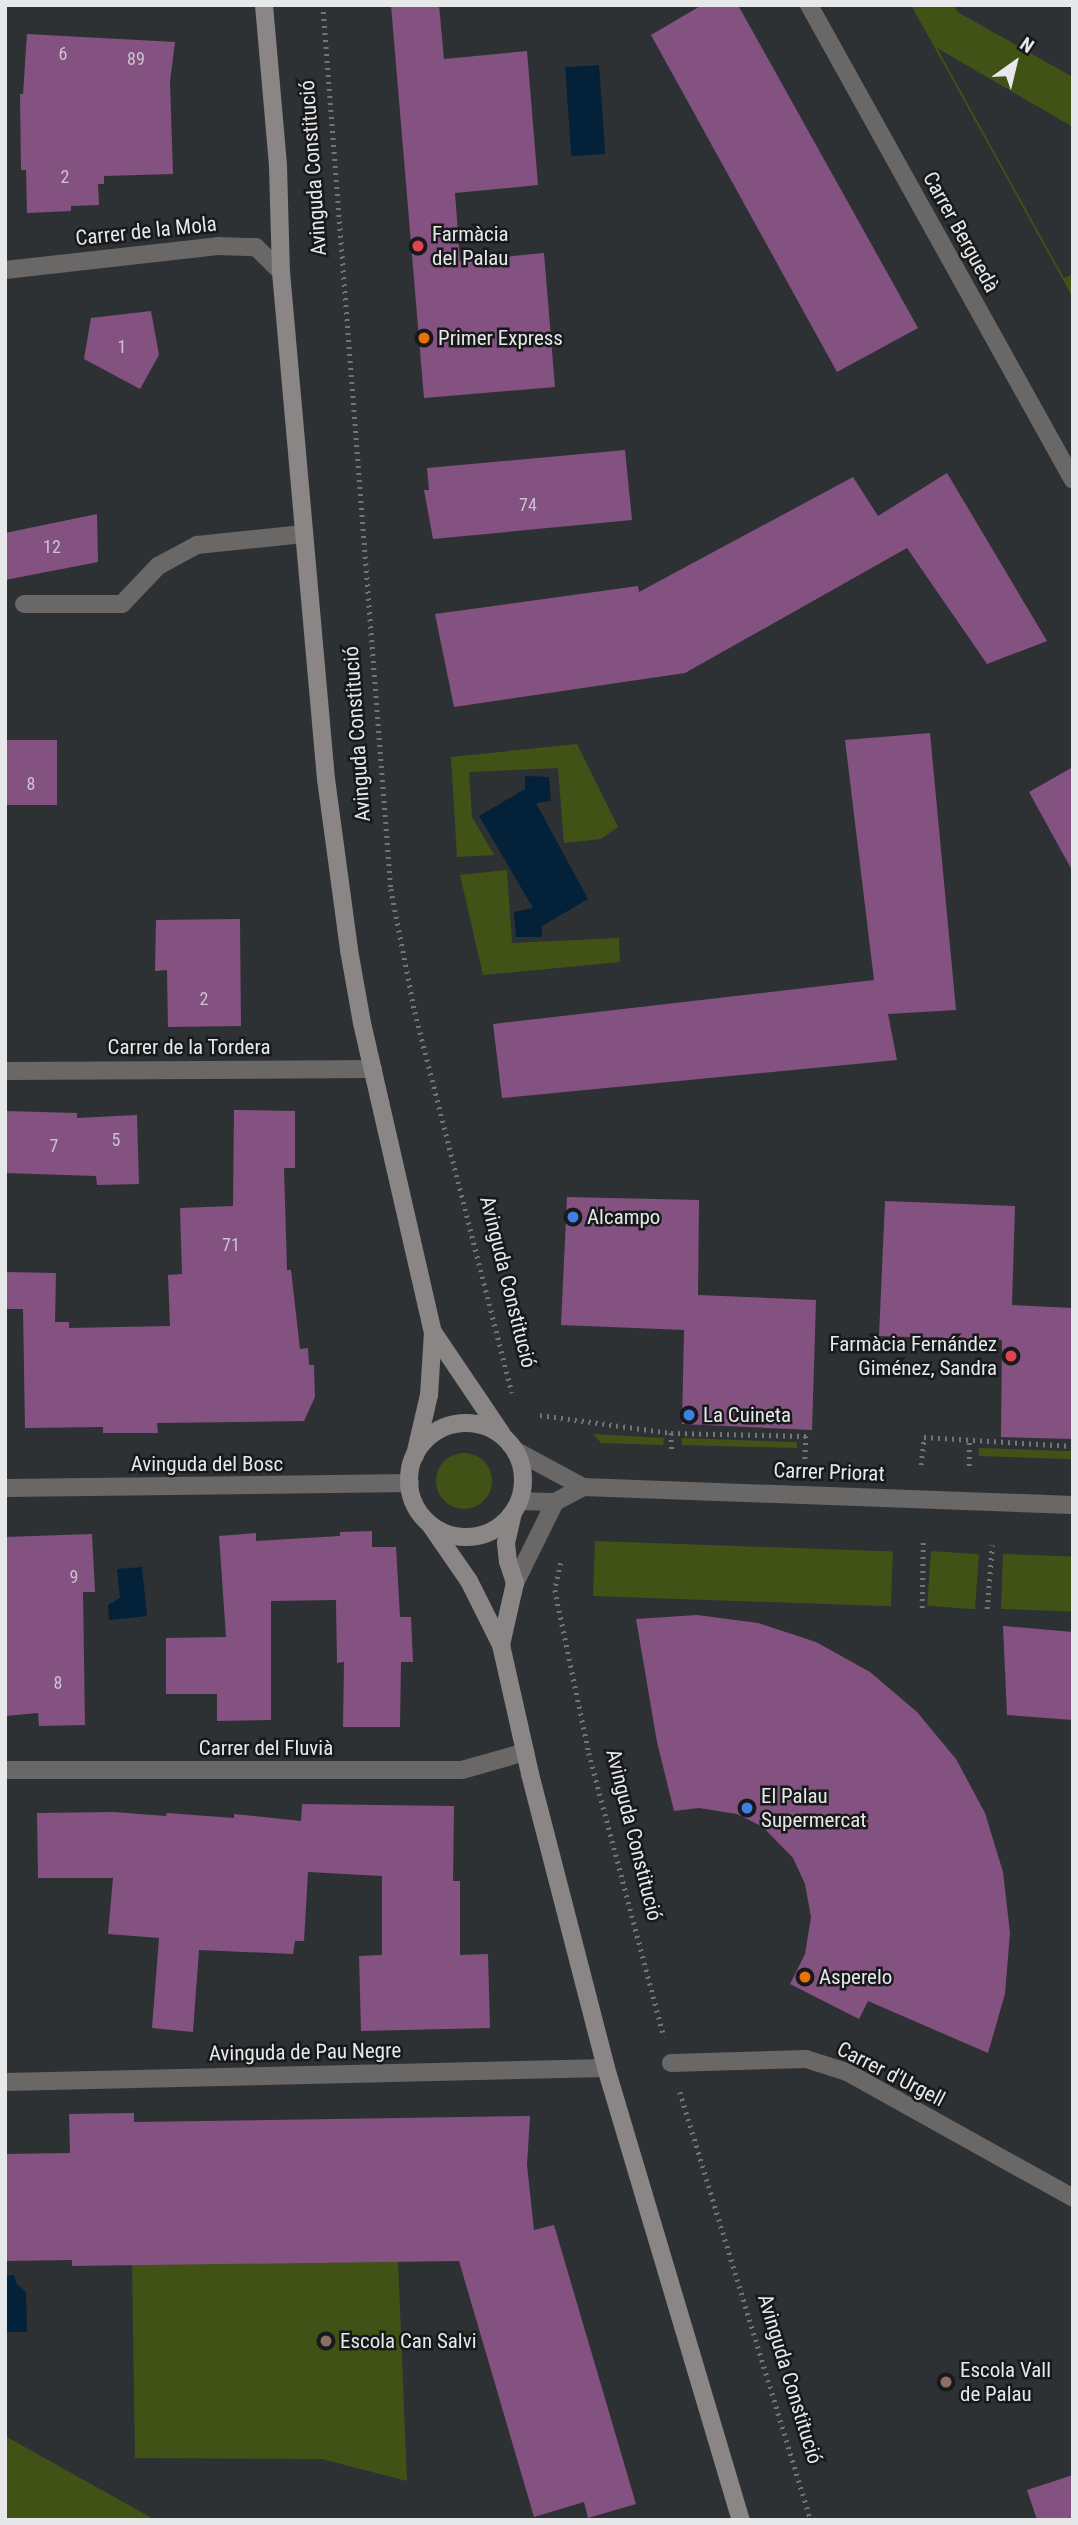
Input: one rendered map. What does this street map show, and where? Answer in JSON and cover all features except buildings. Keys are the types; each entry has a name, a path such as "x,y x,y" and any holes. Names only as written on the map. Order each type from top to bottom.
{"street":[{"name":"Avinguda Constitució","path":"264,5 278,166 281,272 326,779 359,1011 433,1332 429,1395 415,1455"},
{"name":"Carrer Berguedà","path":"809,5 1073,480"},
{"name":"Carrer de la Mola","path":"5,270 218,246 256,247 281,272"},
{"path":"24,604 122,604 158,566 197,545 303,534"},
{"name":"Carrer de la Tordera","path":"5,1071 373,1069"},
{"name":"Avinguda Constitució","path":"433,1332 510,1444"},
{"path":"515,1583 508,1562 506,1543 524,1484 522,1466 510,1444 490,1427 455,1424 439,1430 425,1440 415,1455 410,1483 418,1511 469,1581 501,1645 525,1752 606,2068 741,2520"},
{"name":"Carrer Priorat","path":"510,1444 583,1487 1073,1504"},
{"name":"Avinguda del Bosc","path":"5,1488 410,1483"},
{"path":"431,1526 464,1538 482,1536 499,1528 516,1508 555,1502 583,1487"},
{"path":"501,1645 515,1583 555,1502"},
{"name":"Carrer del Fluvià","path":"5,1770 462,1770 525,1752"},
{"name":"Carrer d'Urgell","path":"671,2063 806,2059 847,2072 1073,2198"},
{"name":"Avinguda de Pau Negre","path":"5,2082 606,2068"}],"path":[{"name":"Avinguda Constitució","path":"323,5 391,889 415,1012 514,1399"},
{"path":"540,1415 671,1433 806,1436 805,1460"},
{"path":"671,1433 672,1453"},
{"path":"921,1465 925,1437 1073,1446"},
{"path":"969,1440 969,1466"},
{"path":"922,1608 923,1542"},
{"path":"987,1609 992,1545"},
{"name":"Avinguda Constitució","path":"563,1555 555,1590 586,1740 671,2063 811,2520"}],"green space":[{"path":"911,5 952,5 959,13 1073,77 1073,127 937,48 1064,278 1073,274 1073,298"},
{"path":"577,744 618,827 601,839 564,843 558,768 469,772 472,817 494,855 457,857 451,757"},
{"path":"507,870 512,943 619,938 620,962 483,975 460,875"},
{"path":"593,1434 664,1438 663,1445 601,1443"},
{"path":"682,1438 797,1442 797,1448 682,1445"},
{"path":"979,1448 1073,1451 1073,1459 979,1456"},
{"path":"464,1453 475,1455 484,1461 490,1470 490,1492 484,1501 475,1507 464,1509 453,1507 444,1501 438,1492 436,1481 438,1470 444,1461 453,1455"},
{"path":"595,1541 893,1551 891,1606 593,1596"},
{"path":"931,1551 979,1554 975,1609 927,1606"},
{"path":"1003,1554 1073,1556 1071,1611 1001,1609"},
{"path":"398,2261 407,2481 322,2459 135,2458 132,2264"},
{"path":"5,2436 152,2518 153,2520 5,2520"}],"water":[{"path":"599,65 605,154 571,156 565,67"},
{"path":"525,776 549,777 551,801 536,803 588,899 542,926 542,937 516,937 514,912 533,908 479,816 525,789"},
{"path":"142,1567 147,1616 109,1620 108,1605 120,1598 117,1569"},
{"path":"14,2275 17,2284 26,2292 27,2332 5,2332 5,2276"}],"place":[{"name":"Farmàcia del Palau","path":"418,246"},
{"name":"Primer Express","path":"424,338"},
{"name":"Alcampo","path":"573,1217"},
{"name":"Farmàcia Fernández Giménez, Sandra","path":"1011,1356"},
{"name":"La Cuineta","path":"689,1415"},
{"name":"El Palau Supermercat","path":"747,1808"},
{"name":"Asperelo","path":"805,1977"},
{"name":"Escola Can Salvi","path":"326,2341"},
{"name":"Escola Vall de Palau","path":"946,2382"}]}
